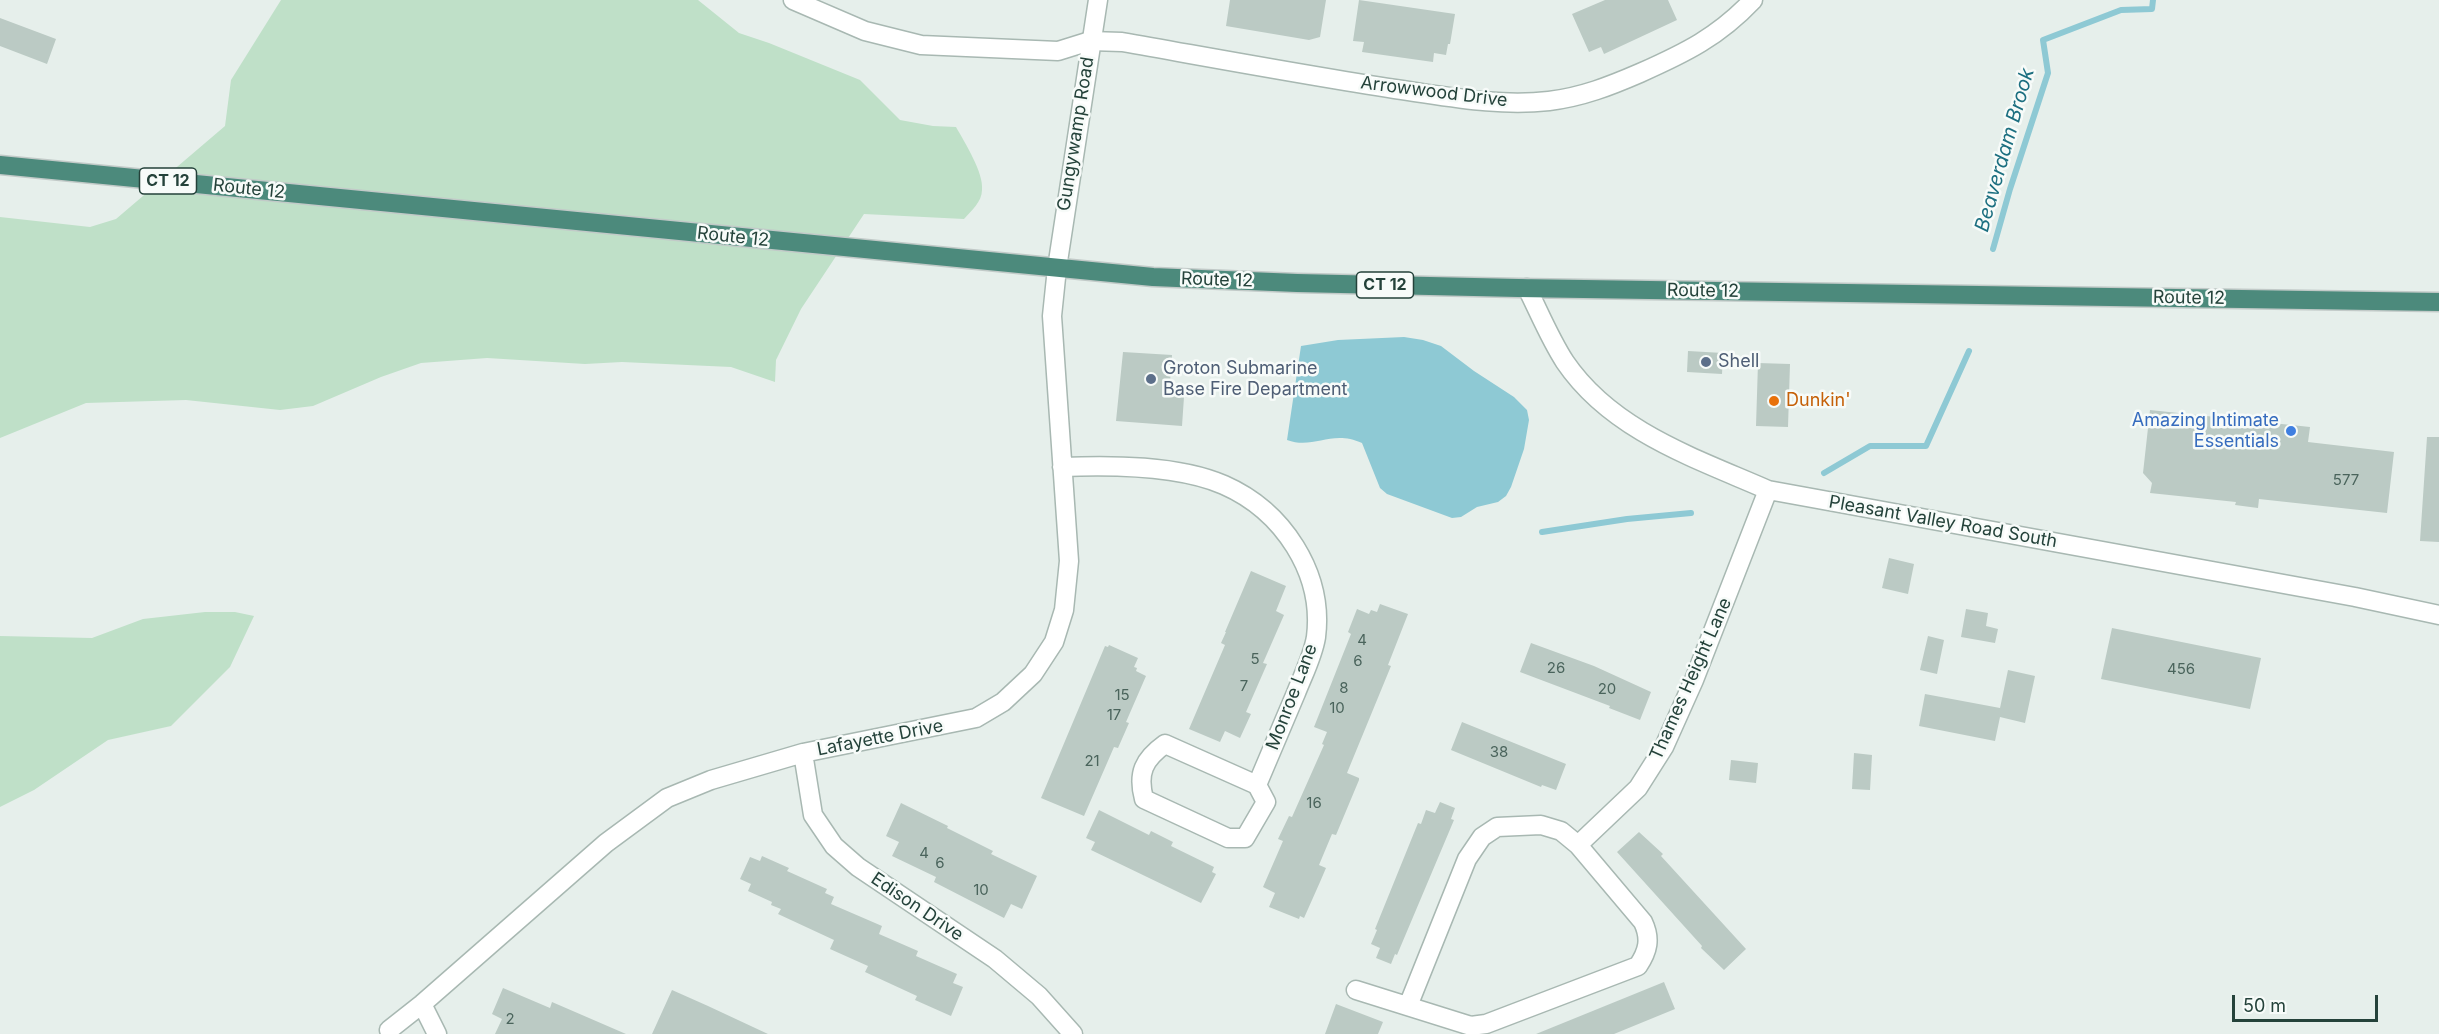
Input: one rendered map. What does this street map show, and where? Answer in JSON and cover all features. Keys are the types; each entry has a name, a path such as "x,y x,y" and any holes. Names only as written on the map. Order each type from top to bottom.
{"highway":[{"name":"Route 12","path":"0,165 1057,268 1214,280 1527,288 2439,302"}],"street":[{"name":"Arrowwood Drive","path":"793,0 865,31 921,45 1058,51 1090,42 1122,42 1352,82 1478,101 1513,103 1581,96 1606,88 1687,52 1735,19 1753,0"},
{"name":"Gungywamp Road","path":"1057,268 1098,0"},
{"name":"Lafayette Drive","path":"389,1030 422,1004 606,843 659,802 711,780 803,753 976,718 1003,702 1033,674 1053,642 1064,609 1069,561 1052,316 1057,268"},
{"name":"Pleasant Valley Road South","path":"1527,288 1564,361 1588,392 1617,417 1687,455 1768,490 2355,597 2439,615"},
{"name":"Monroe Lane","path":"1062,467 1091,466 1177,472 1223,485 1247,499 1273,519 1296,546 1311,576 1317,608 1316,639 1257,785"},
{"name":"Thames Height Lane","path":"1578,845 1638,788 1664,747 1702,659 1768,490"},
{"path":"1165,744 1257,785 1266,802 1245,838 1228,838 1144,799 1139,781 1151,754 1165,744"},
{"name":"Edison Drive","path":"803,753 813,815 834,846 858,867 995,959 1039,996 1073,1034"},
{"path":"1356,990 1471,1026 1486,1024 1638,966 1649,943 1647,931 1643,922 1578,845 1561,831 1542,825 1497,827 1482,837 1467,859 1408,1006"},
{"path":"422,1004 437,1034"}],"green space":[{"path":"281,0 698,0 739,33 860,80 900,120 933,126 956,127 977,167 982,183 982,194 976,206 964,219 864,214 801,309 776,360 775,382 731,367 622,362 585,364 487,358 421,363 313,406 280,410 186,400 86,403 0,438 0,217 90,227 116,219 225,126 231,80"},
{"path":"205,612 235,612 254,616 230,667 171,726 108,740 34,790 0,807 0,636 92,638 143,619"}],"water":[{"path":"1404,337 1441,346 1514,397 1527,410 1529,420 1524,449 1511,487 1506,496 1498,502 1477,507 1461,517 1452,518 1387,494 1380,488 1362,443 1341,438 1306,443 1287,440 1301,346 1338,340"}],"building":[{"path":"1230,0 1326,0 1320,37 1309,40 1226,26"},
{"path":"1359,0 1455,14 1446,55 1434,53 1433,62 1362,52 1364,42 1353,41"},
{"path":"1605,0 1668,0 1677,20 1604,54 1601,47 1589,52 1572,14"},
{"path":"0,18 56,39 47,64 0,46"},
{"path":"1688,351 1723,353 1722,374 1687,372"},
{"name":"Groton Submarine Base Fire Department","path":"1123,352 1172,355 1169,396 1184,397 1182,426 1116,421"},
{"path":"1758,363 1790,364 1788,427 1756,426"},
{"path":"2150,410 2310,427 2308,442 2394,452 2387,513 2259,499 2258,508 2235,505 2236,502 2150,493 2152,483 2143,473"},
{"path":"2427,437 2439,437 2439,542 2420,541"},
{"path":"1889,558 1914,564 1908,594 1882,588"},
{"path":"1251,571 1286,586 1276,611 1284,615 1263,663 1267,664 1246,712 1251,714 1240,738 1225,731 1220,742 1189,729 1225,645 1221,643"},
{"path":"1380,604 1408,614 1388,665 1391,666 1347,773 1359,780 1336,835 1332,834 1319,865 1326,868 1320,882 1304,918 1300,916 1299,919 1269,907 1275,893 1263,887 1283,841 1278,839 1289,816 1292,817 1324,745 1322,744 1327,732 1314,727 1351,634 1348,632 1357,609 1369,614 1371,610 1377,612"},
{"path":"1966,609 1988,613 1986,626 1998,629 1995,643 1961,637"},
{"path":"2112,628 2261,658 2250,709 2101,679"},
{"path":"1928,636 1944,640 1937,674 1920,670"},
{"path":"1531,643 1594,666 1651,692 1640,720 1609,708 1610,706 1520,672"},
{"path":"1109,645 1138,658 1134,667 1137,668 1136,671 1146,676 1126,722 1129,723 1118,748 1114,747 1084,816 1041,798 1105,646"},
{"path":"2008,670 2035,676 2025,723 2000,717 1995,741 1919,726 1925,694 2000,708"},
{"path":"1462,722 1566,764 1556,790 1542,785 1541,787 1451,750"},
{"path":"1854,753 1872,755 1870,790 1852,789"},
{"path":"1731,760 1758,763 1756,783 1729,780"},
{"path":"1440,802 1455,808 1451,819 1454,820 1397,955 1395,954 1391,964 1376,958 1380,948 1371,944 1377,930 1375,929 1418,823 1421,824 1426,810 1435,813"},
{"path":"901,803 993,851 991,854 1037,876 1022,909 1011,904 1004,918 934,882 936,877 892,856 899,842 886,836"},
{"path":"1099,810 1149,835 1151,831 1173,842 1171,846 1214,867 1212,872 1216,874 1201,903 1091,850 1095,842 1086,838"},
{"path":"1639,832 1663,854 1661,856 1746,949 1724,970 1701,948 1702,946 1617,852"},
{"path":"762,856 789,868 787,871 827,889 825,893 834,897 831,904 882,926 879,934 918,951 916,956 957,974 953,983 963,987 951,1016 915,1000 917,996 865,972 868,966 830,949 834,940 778,914 781,909 771,905 772,902 748,891 751,884 740,879 750,857 760,861"},
{"path":"1664,982 1675,1009 1614,1034 1536,1034"},
{"path":"503,988 550,1008 552,1002 626,1034 495,1034 502,1019 492,1014"},
{"path":"672,990 708,1006 768,1034 652,1034"},
{"path":"1336,1004 1383,1022 1378,1034 1325,1034"}],"waterway":[{"name":"Beaverdam Brook","path":"1993,249 2048,73 2043,40 2121,10 2152,9 2153,0"},
{"name":"Beaverdam Brook","path":"1824,473 1870,446 1926,446 1969,351"},
{"name":"Beaverdam Brook","path":"1542,532 1627,519 1691,513"}],"place":[{"name":"Shell","path":"1706,362"},
{"name":"Groton Submarine Base Fire Department","path":"1151,379"},
{"name":"Dunkin'","path":"1774,401"},
{"name":"Amazing Intimate Essentials","path":"2291,431"}]}
